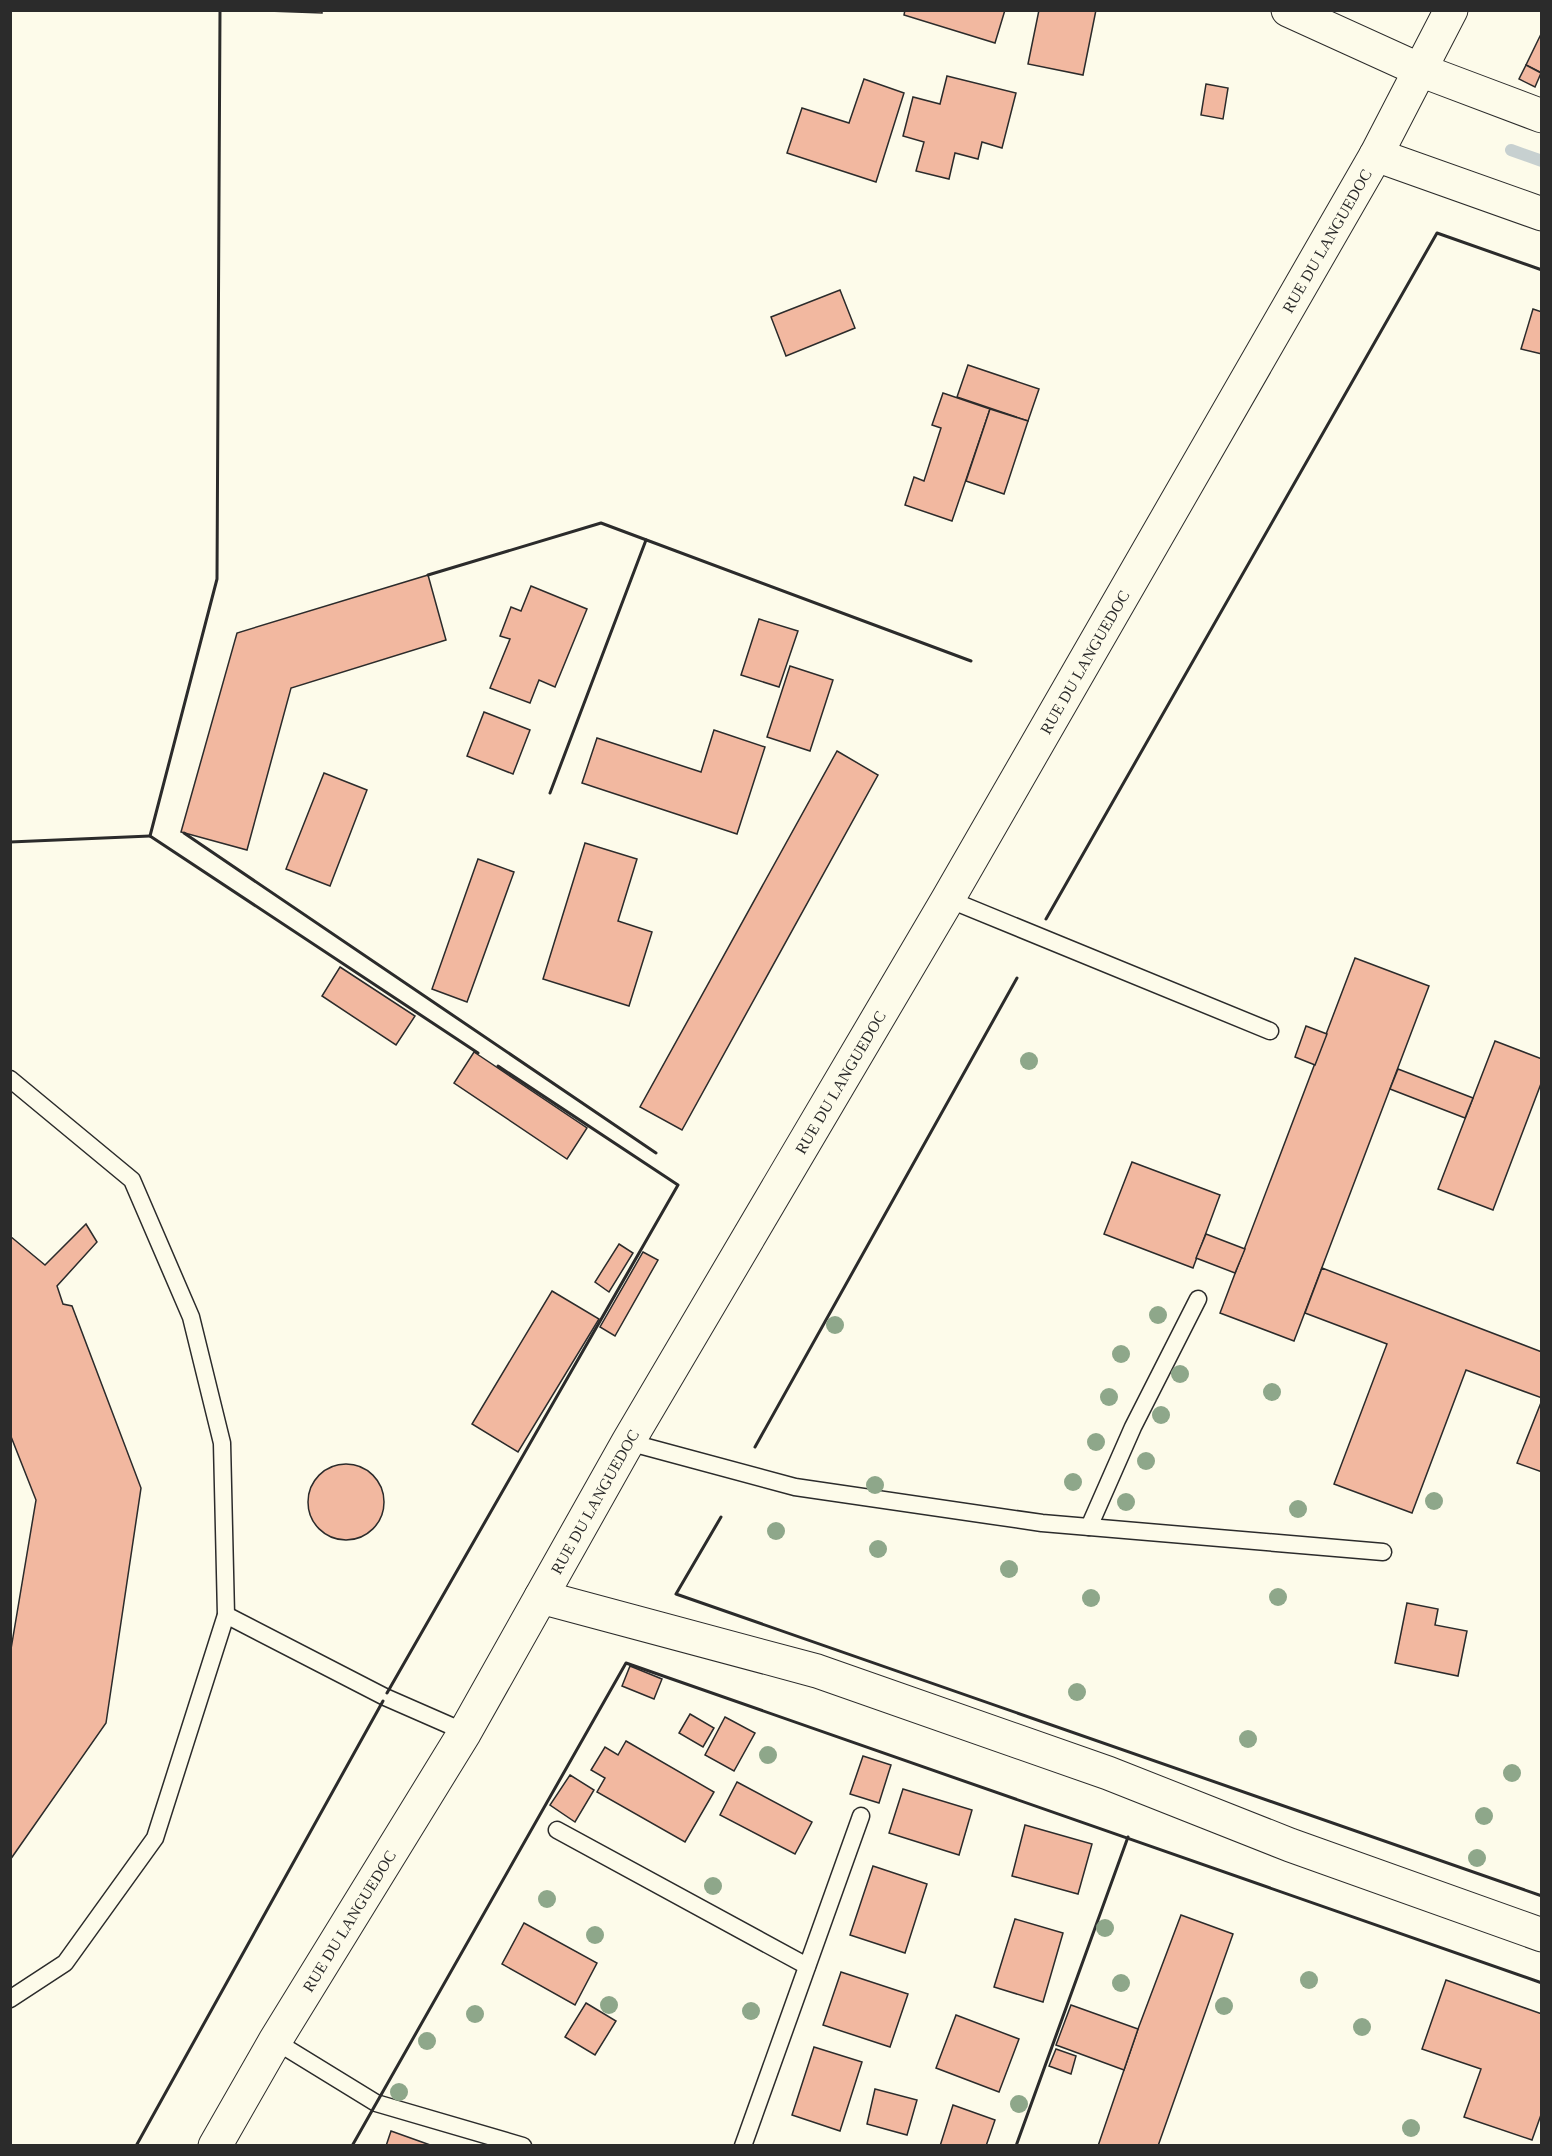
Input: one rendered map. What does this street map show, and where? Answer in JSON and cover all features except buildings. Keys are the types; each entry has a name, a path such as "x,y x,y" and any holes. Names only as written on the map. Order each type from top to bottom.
{"main road":[{"path":"1288,10 1420,70 1542,116"},
{"name":"RUE DU LANGUEDOC","path":"215,2145 275,2041 465,1732 628,1442 948,898 1376,155 1451,10"},
{"path":"1376,155 1542,214"},
{"path":"541,1597 817,1671 1108,1773 1290,1845 1542,1935"}],"lane":[{"path":"948,898 1270,1031"},
{"path":"10,1079 132,1180 191,1317 222,1443 226,1615 155,1838 65,1963 10,1999"},
{"path":"1089,1527 1133,1427 1198,1299"},
{"path":"628,1442 795,1487 1042,1523 1383,1552"},
{"path":"226,1615 385,1697 465,1732"},
{"path":"743,2145 861,1816"},
{"path":"557,1830 807,1966"},
{"path":"275,2041 376,2103 523,2145"}],"waterway":[{"path":"1511,150 1542,161"}],"wall":[{"path":"220,10 217,579 150,836 478,1053"},
{"path":"1046,919 1437,233 1542,270"},
{"path":"428,575 601,523 971,661"},
{"path":"550,793 646,540"},
{"path":"184,833 656,1153"},
{"path":"10,842 150,836"},
{"path":"755,1447 1017,978"},
{"path":"387,1693 678,1185 498,1066"},
{"path":"721,1517 676,1594 1542,1896"},
{"path":"352,2146 626,1663 1542,1983"},
{"path":"136,2146 383,1701"},
{"path":"1016,2146 1128,1837"}]}
